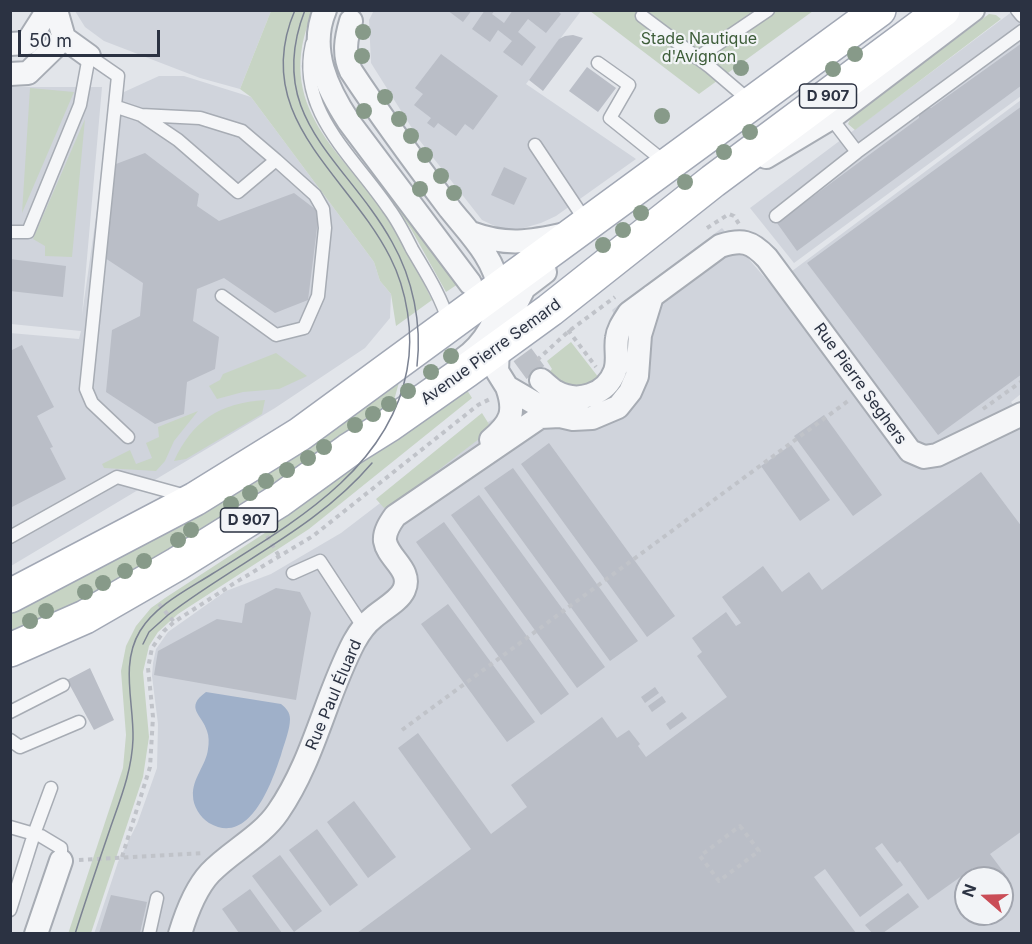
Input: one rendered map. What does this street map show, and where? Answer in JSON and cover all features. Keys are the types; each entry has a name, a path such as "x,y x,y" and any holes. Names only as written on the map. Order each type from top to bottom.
{"main road":[{"name":"D 907","path":"12,595 195,499 300,434 450,326 485,286 583,227 879,10"},
{"name":"Avenue Pierre Semard","path":"10,650 85,617 177,564 280,500 550,310 713,182 943,10"}],"street":[{"path":"10,45 27,43 48,10"},
{"path":"56,10 64,38 89,56"},
{"path":"713,182 777,152 831,118 973,10"},
{"path":"324,13 319,39 323,72 333,98 349,123 499,305 492,324 471,354 398,404 349,450"},
{"path":"349,123 340,99 336,70 338,55 353,16"},
{"path":"353,16 345,50 351,71 451,210 471,233 491,265 485,286"},
{"path":"10,74 28,73 64,38"},
{"path":"498,347 524,288 700,156 746,107"},
{"path":"471,233 492,241 508,243 544,239 583,227"},
{"name":"Rue Pierre Seghers","path":"652,296 720,246 733,242 744,242 757,247 768,258 910,452 924,457 937,455 1022,414"},
{"path":"541,380 556,392 570,397 585,398 599,392 608,384 615,371 618,358 617,339 621,326 629,313 652,296"},
{"path":"501,391 560,416 573,419 592,418 618,407 630,392 637,376 640,335 652,296"},
{"name":"Rue Paul Éluard","path":"180,933 194,899 209,873 254,837 276,814 295,784 345,660 356,639 372,618 404,591 406,580 403,570 385,540 387,528 395,516 465,467 474,454 506,426 511,414 512,400 501,391 497,371 498,347"},
{"path":"465,467 540,417 560,416"},
{"path":"36,933 61,861"}],"lane":[{"path":"697,58 768,10"},
{"path":"1017,10 1022,16"},
{"path":"324,13 309,57 308,74 315,103 331,131 390,210 442,301 450,326"},
{"path":"642,16 697,58 746,107"},
{"path":"776,216 857,152 1022,31"},
{"path":"10,232 28,232 80,105 89,56 118,75 117,106 86,388 92,403 128,437"},
{"path":"597,63 629,85 610,118 668,164"},
{"path":"117,106 141,115 177,140 238,192 276,160"},
{"path":"141,115 200,118 242,131 315,195 323,208 325,228 318,297 304,328 276,334 222,297"},
{"path":"831,118 857,152"},
{"path":"535,145 583,227"},
{"path":"10,537 117,477 195,499"},
{"path":"292,573 320,561 364,628"},
{"path":"10,712 63,685"},
{"path":"10,740 20,747 79,722"},
{"path":"10,910 51,788"},
{"path":"10,827 34,834 61,848 61,861"},
{"path":"149,933 157,898"}],"path":[{"path":"569,331 601,374"},
{"path":"402,730 863,390"},
{"path":"122,857 150,766 153,717 148,669 152,648 164,631 174,622 233,584 313,536 478,405 501,391"},
{"path":"157,602 174,622"},
{"path":"740,826 759,851 719,881 707,867 700,856 740,826"},
{"path":"92,859 206,853"}],"shaded area":[{"path":"374,10 581,11 526,84 636,159 556,216 541,223 520,229 501,229 482,220 420,141 371,63 369,20"},
{"path":"75,11 271,11 240,89 200,78 104,41 85,27"},
{"path":"1013,11 1021,11 1021,96 794,263 750,208"},
{"path":"159,76 184,76 251,97 374,262 380,281 391,294 390,318 365,348 275,408 11,566 10,333 79,339 81,331 11,324 11,87 102,87 82,315 113,97"},
{"path":"1021,100 1022,393 1011,402 1022,415 1021,933 94,934 118,862 137,824 157,768 158,724 152,676 153,663 156,649 168,632 226,591 271,574 341,533 481,426 535,395 598,403 623,384 629,353 612,310 722,228 772,286"}],"green space":[{"path":"271,11 313,11 302,45 301,75 307,102 318,127 334,150 398,231 432,300 396,326 391,294 380,281 374,262 251,97 240,89"},
{"name":"Stade Nautique d'Avignon","path":"590,11 813,11 699,94"},
{"path":"989,14 1001,19 855,130 848,124 851,117"},
{"path":"30,88 74,92 22,213"},
{"path":"85,119 72,257 45,256 45,246 33,239"},
{"path":"380,179 458,284 446,292 411,229 378,181"},
{"path":"571,342 599,378 584,385 572,386 546,375 552,369 547,361"},
{"path":"276,353 307,376 279,389 243,392 217,399 209,386 220,380 223,374"},
{"path":"401,375 393,404 137,570 11,641 11,613 64,586"},
{"path":"462,382 472,398 309,529 178,614 158,632 149,646 143,672 149,737 143,777 91,933 68,934 123,768 126,735 121,671 126,646 136,626 151,608 271,529 265,520"},
{"path":"265,400 262,414 186,459 174,461 190,435 210,416 234,405"},
{"path":"198,411 174,441 165,461 156,471 104,468 102,464 130,450 136,464 152,458 146,443 159,437 158,427"},
{"path":"482,413 492,429 394,504 384,508 376,499"}],"water":[{"path":"206,692 281,704 290,717 281,755 265,795 247,819 236,826 223,828 209,823 198,811 193,800 193,790 207,755 209,742 205,725 195,707 196,702"}],"building":[{"path":"447,10 472,10 463,22"},
{"path":"485,10 495,10 492,14 504,23 513,10 557,10 561,14 546,33 528,19 518,32 536,47 522,66 503,52 512,41 498,30 490,42 472,29"},
{"path":"573,35 583,38 543,91 529,80 559,39"},
{"path":"1022,43 1022,85 797,251 777,223 919,118 919,111 926,106 931,108"},
{"path":"441,54 498,96 473,130 465,124 456,136 438,123 434,128 427,123 431,118 414,105 423,94 415,88"},
{"path":"587,67 616,88 598,112 569,91"},
{"path":"1022,106 1022,374 938,435 807,263"},
{"path":"145,153 199,194 197,206 219,221 294,193 319,212 308,300 275,313 224,278 197,289 193,321 219,337 215,369 187,382 184,414 155,424 106,392 112,330 140,316 143,283 105,258 116,164"},
{"path":"504,167 527,178 514,205 491,195"},
{"path":"10,259 66,266 63,297 10,291"},
{"path":"22,345 54,407 37,416 66,479 10,508 10,351"},
{"path":"824,415 882,495 853,516 794,436"},
{"path":"549,443 675,616 647,637 521,464"},
{"path":"791,445 830,500 800,521 761,466"},
{"path":"513,468 638,641 610,661 484,488"},
{"path":"981,472 1022,527 1022,831 990,854 999,866 954,866 954,882 928,900 900,861 897,863 882,843 875,848 903,885 860,917 825,869 814,877 856,933 357,933 471,849 398,748 418,733 491,834 527,807 511,785 602,717 617,738 629,730 640,744 638,746 646,757 727,697 697,656 702,652 692,638 726,612 736,626 741,623 722,597 763,566 782,592 809,572 822,590"},
{"path":"479,495 605,667 577,688 451,515"},
{"path":"444,522 569,694 541,715 416,542"},
{"path":"276,588 300,592 311,613 296,700 154,675 158,651 217,619 242,623 245,604"},
{"path":"448,604 535,722 507,742 421,624"},
{"path":"90,668 114,720 94,730 67,680"},
{"path":"655,687 659,693 645,703 641,697"},
{"path":"662,696 666,702 652,712 648,706"},
{"path":"682,712 687,718 670,730 666,724"},
{"path":"354,801 396,857 368,878 327,822"},
{"path":"317,829 358,885 330,906 289,850"},
{"path":"280,855 322,911 294,932 252,876"},
{"path":"250,889 282,933 239,933 222,909"},
{"path":"908,893 919,907 883,933 872,933 865,925"},
{"path":"111,895 147,902 140,933 99,933"}],"tunnel":[{"path":"503,328 541,380"}],"tram line":[{"path":"75,934 128,774 133,739 129,670 134,644 140,631 154,613 173,599 304,514 332,491 358,465 380,437 397,405 407,370 409,327 405,298 396,270 372,227 329,171 294,113 285,82 284,48 295,10"},
{"path":"305,10 295,48 295,80 302,109 316,136 374,213 399,256 410,286 417,318 417,366"},
{"path":"143,644 149,632 168,615 301,526 350,486 372,463"}]}
